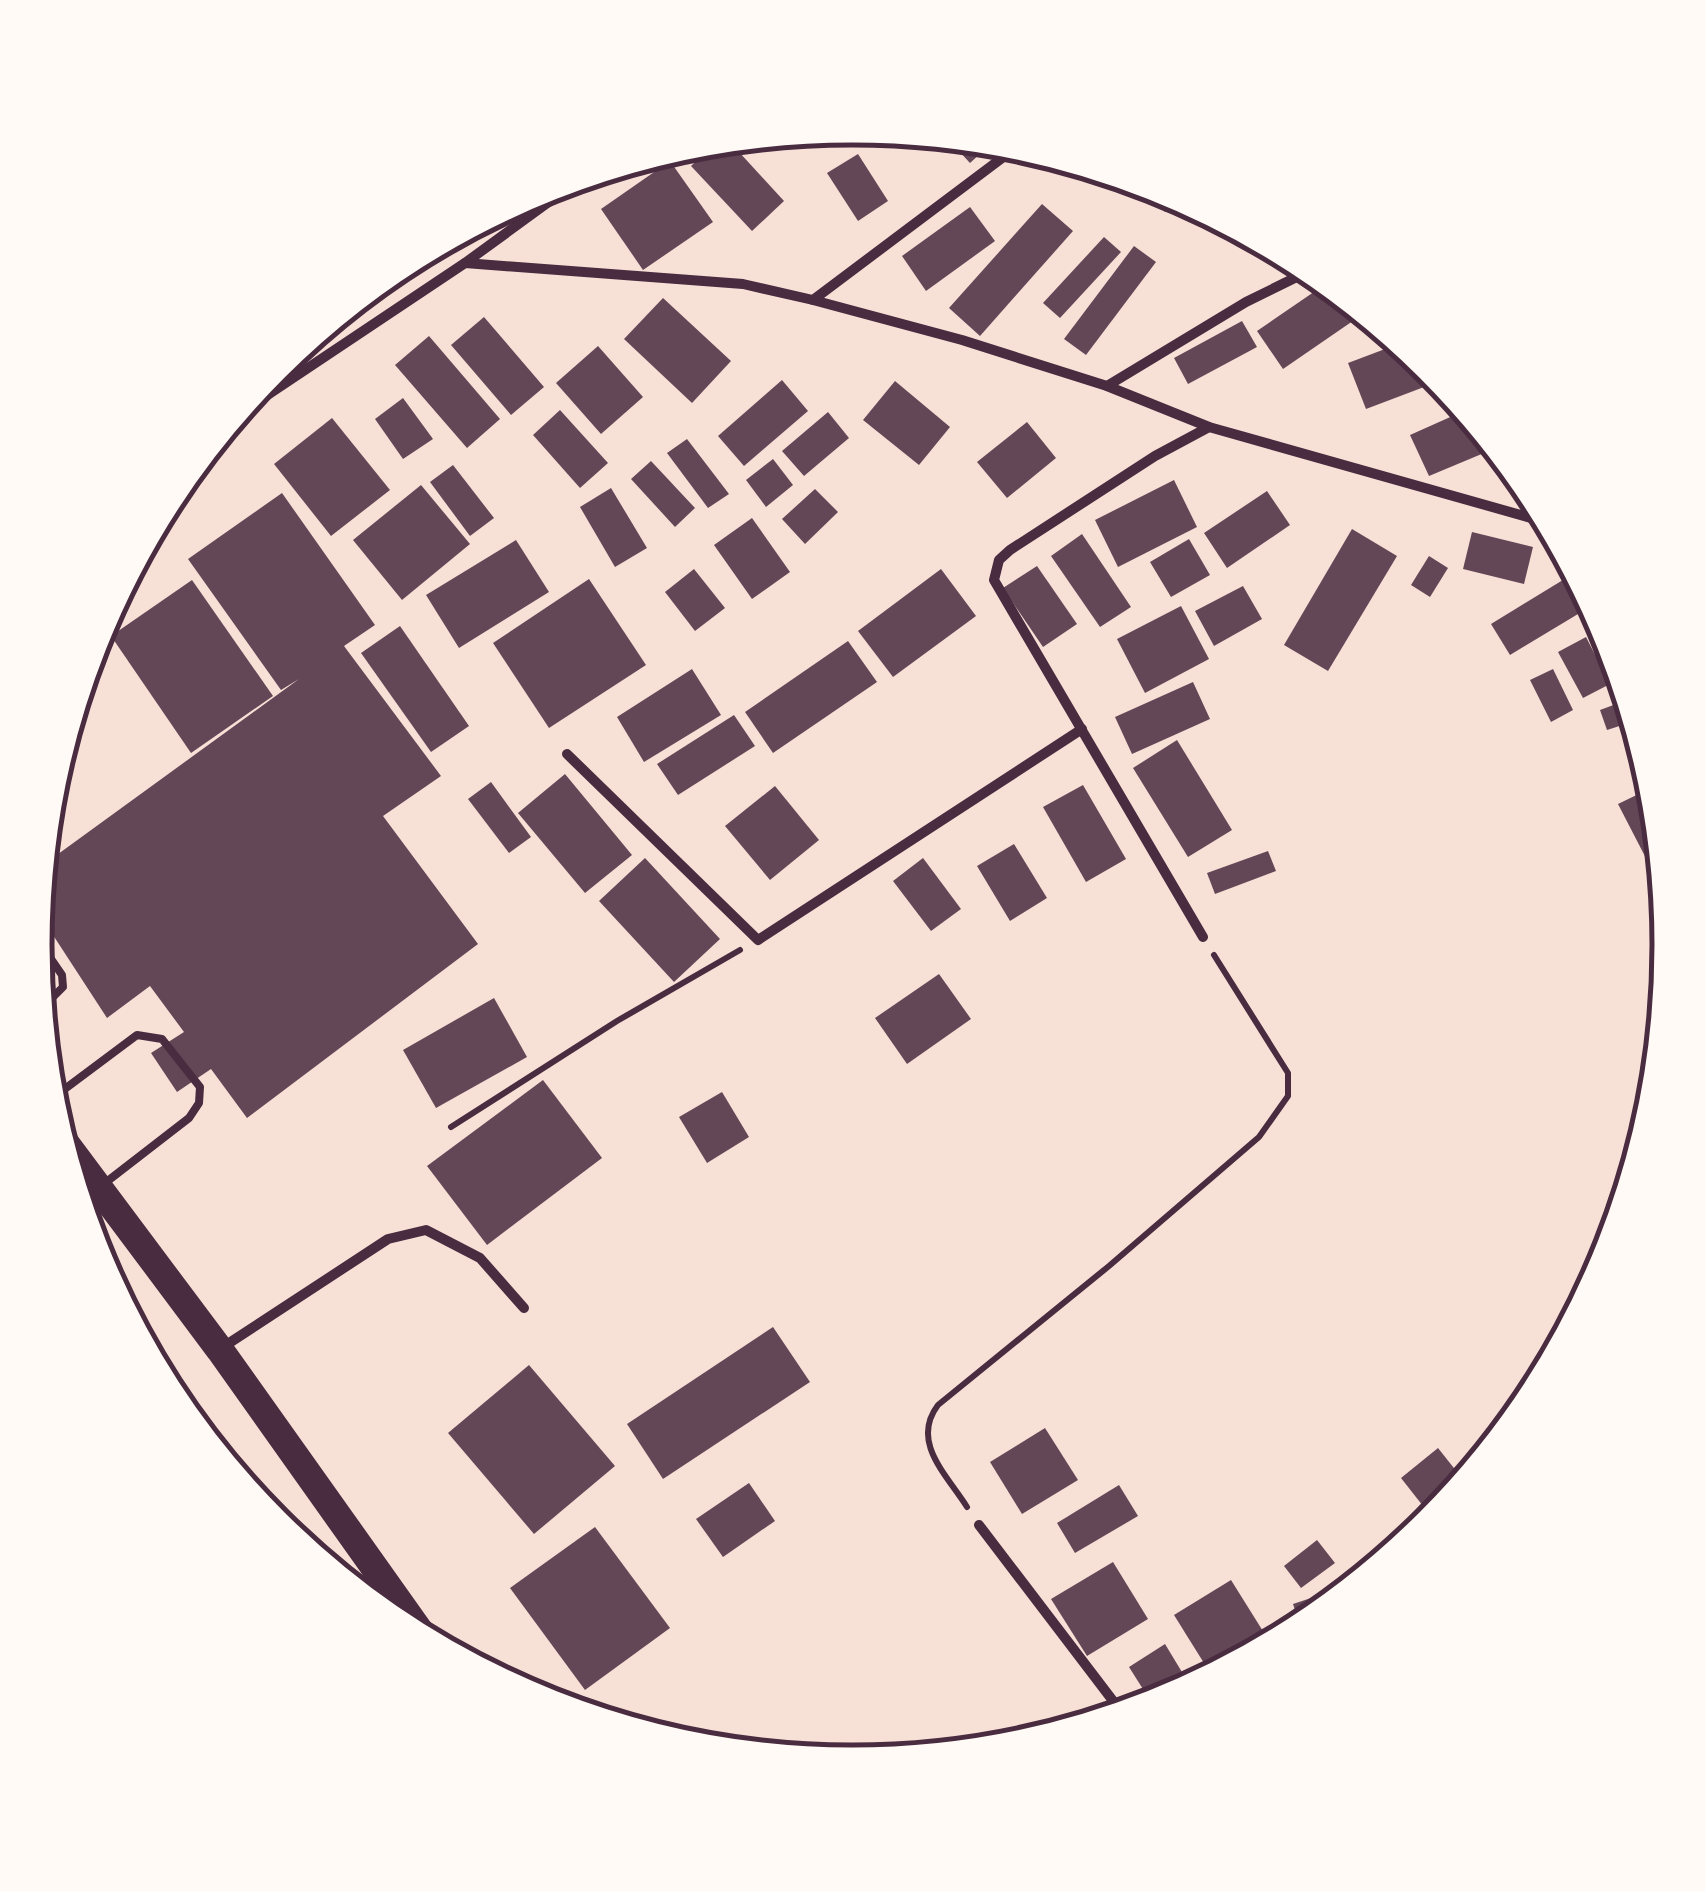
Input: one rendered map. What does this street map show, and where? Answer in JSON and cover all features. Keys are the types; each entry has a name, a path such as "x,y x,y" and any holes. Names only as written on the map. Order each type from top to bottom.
{"highway":[{"path":"85,1169 220,1350 403,1607"}],"street":[{"path":"814,300 1000,159"},
{"path":"282,385 540,209"},
{"path":"465,263 742,284 814,300 962,340 1106,386 1209,427 1528,518"},
{"path":"1106,386 1246,302 1294,278"},
{"path":"1203,937 999,590 994,571 1010,550 1155,456 1209,427"},
{"path":"566,754 758,940 1082,729"},
{"path":"220,1350 388,1239 426,1230 480,1258 524,1308"},
{"path":"979,1526 1114,1702"}],"lane":[{"path":"53,961 62,975 63,987 54,996"},
{"path":"66,1088 136,1035 162,1039 200,1087 199,1103 189,1118 99,1188"}],"path":[{"path":"979,1526 927,1444 930,1416 1259,1137 1288,1096 1288,1073 1203,937"},
{"path":"451,1127 616,1021 758,940"}],"building":[{"path":"740,153 784,201 752,231 691,166 696,161"},
{"path":"960,153 978,156 970,163"},
{"path":"858,154 888,201 858,221 827,173"},
{"path":"674,166 713,222 643,270 601,209 657,170"},
{"path":"1042,204 1073,231 980,336 949,308"},
{"path":"970,207 995,241 926,291 902,256"},
{"path":"1104,237 1121,252 1060,318 1043,303"},
{"path":"1134,246 1156,262 1086,355 1064,339"},
{"path":"1314,292 1352,321 1283,369 1257,331"},
{"path":"663,298 731,361 692,403 624,339"},
{"path":"484,317 544,387 511,415 451,345"},
{"path":"1242,321 1257,347 1188,384 1174,358"},
{"path":"429,336 500,419 467,448 395,365"},
{"path":"598,346 643,397 601,434 556,383"},
{"path":"1385,349 1424,387 1366,409 1348,363"},
{"path":"782,380 808,411 744,466 718,436"},
{"path":"895,381 950,427 919,465 863,420"},
{"path":"403,398 433,439 403,459 375,419"},
{"path":"560,410 608,463 580,488 533,435"},
{"path":"828,412 849,438 804,476 782,451"},
{"path":"1452,416 1483,453 1429,476 1410,435"},
{"path":"332,418 390,490 331,536 274,464"},
{"path":"1027,422 1056,458 1007,498 977,462"},
{"path":"687,439 729,494 708,508 667,453"},
{"path":"773,459 793,485 766,507 746,480"},
{"path":"651,461 695,508 675,527 631,479"},
{"path":"453,465 494,518 470,536 430,482"},
{"path":"1174,480 1197,527 1118,567 1095,520"},
{"path":"421,485 470,544 402,600 353,540"},
{"path":"611,488 647,548 615,567 580,507"},
{"path":"815,489 838,512 805,544 782,519"},
{"path":"1267,491 1290,525 1227,568 1204,533"},
{"path":"282,493 375,625 344,646 441,776 383,816 478,944 247,1118 211,1069 177,1092 151,1053 184,1032 150,986 107,1018 52,934 58,854 299,679 281,690 188,559"},
{"path":"752,518 790,572 752,599 714,545"},
{"path":"1352,529 1397,556 1328,671 1284,645"},
{"path":"1472,532 1533,547 1524,584 1463,569"},
{"path":"1082,534 1131,607 1100,627 1051,556"},
{"path":"1189,539 1210,575 1171,597 1150,562"},
{"path":"516,540 549,592 459,648 426,595"},
{"path":"1429,556 1448,568 1430,597 1411,585"},
{"path":"1037,566 1077,624 1043,647 1003,588"},
{"path":"694,569 725,608 695,631 665,592"},
{"path":"941,569 976,616 893,677 858,631"},
{"path":"589,579 646,665 549,728 493,643"},
{"path":"192,580 273,696 191,753 113,639 116,633"},
{"path":"1563,580 1580,613 1510,655 1491,624"},
{"path":"1243,586 1262,619 1214,646 1195,611"},
{"path":"1181,606 1209,659 1145,693 1117,639"},
{"path":"400,626 469,726 431,752 361,653"},
{"path":"1586,637 1609,685 1583,698 1558,652"},
{"path":"848,641 877,682 773,753 745,712"},
{"path":"692,669 721,715 644,762 617,717"},
{"path":"1553,669 1573,710 1551,722 1530,680"},
{"path":"1193,682 1210,719 1132,754 1115,717"},
{"path":"1615,704 1621,725 1607,730 1600,710"},
{"path":"734,715 755,746 678,795 657,764"},
{"path":"1177,740 1232,830 1188,857 1133,768"},
{"path":"565,774 632,855 585,893 518,813"},
{"path":"491,782 531,837 509,853 468,799"},
{"path":"1083,785 1126,859 1086,882 1043,807"},
{"path":"775,786 819,840 770,880 725,826"},
{"path":"1638,794 1648,862 1618,804"},
{"path":"1014,844 1047,898 1010,921 977,866"},
{"path":"1268,851 1276,871 1215,894 1207,873"},
{"path":"645,858 720,939 674,982 599,901"},
{"path":"923,858 961,909 931,931 893,881"},
{"path":"939,974 971,1019 907,1064 875,1018"},
{"path":"494,998 527,1057 436,1108 403,1050"},
{"path":"543,1080 602,1158 487,1245 427,1166"},
{"path":"722,1092 749,1137 707,1163 679,1117"},
{"path":"773,1327 810,1382 663,1479 627,1424"},
{"path":"529,1365 615,1466 534,1534 448,1433"},
{"path":"1045,1428 1078,1480 1022,1514 990,1462"},
{"path":"1438,1448 1456,1471 1423,1506 1401,1478"},
{"path":"749,1483 775,1521 723,1557 696,1519"},
{"path":"1119,1485 1138,1516 1075,1553 1057,1523"},
{"path":"595,1527 670,1628 585,1690 510,1588"},
{"path":"1317,1540 1335,1563 1301,1588 1284,1566"},
{"path":"1113,1562 1148,1619 1087,1656 1051,1599"},
{"path":"1231,1580 1263,1631 1204,1664 1174,1615"},
{"path":"1318,1596 1296,1612 1293,1604"},
{"path":"1165,1644 1183,1674 1144,1691 1129,1667"}]}
